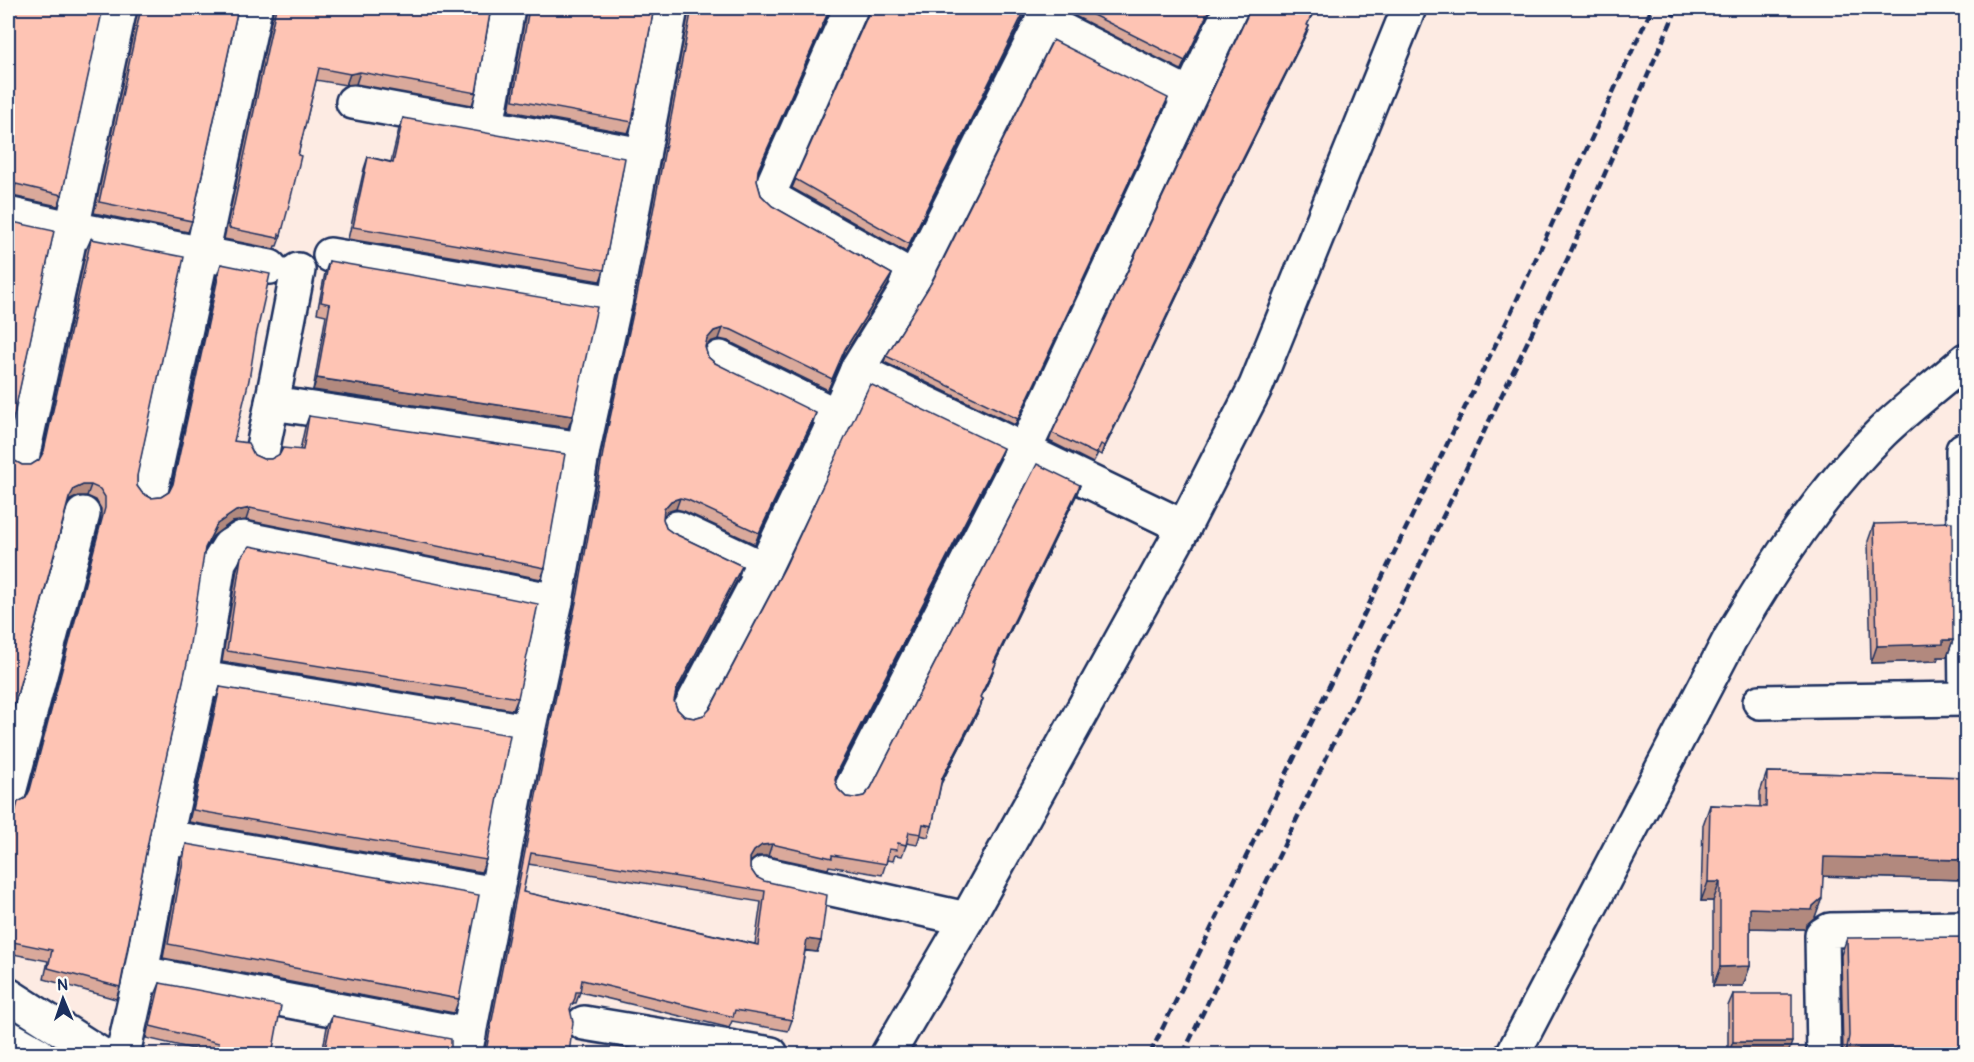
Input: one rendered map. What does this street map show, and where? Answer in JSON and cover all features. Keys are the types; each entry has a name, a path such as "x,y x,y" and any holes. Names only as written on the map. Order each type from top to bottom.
{"street":[{"path":"22,458 120,8"},
{"path":"151,491 255,8"},
{"path":"487,126 508,8"},
{"path":"141,973 467,1045 528,731 556,601 583,449 615,303 671,8"},
{"path":"851,8 771,189 772,195 777,201 914,278"},
{"path":"850,791 1024,451 1231,8"},
{"path":"888,1054 967,919 1184,527 1256,386 1409,8"},
{"path":"689,711 764,568 857,370 914,278 1046,14 1190,95"},
{"path":"353,102 643,155"},
{"path":"8,214 203,254 284,268 272,403 262,452"},
{"path":"330,255 615,303"},
{"path":"720,358 837,416"},
{"path":"1513,1054 1730,639 1768,574 1823,498 1883,432 1966,360"},
{"path":"857,370 1184,527"},
{"path":"272,403 583,449"},
{"path":"1760,702 1966,699 1963,450"},
{"path":"8,796 83,514"},
{"path":"677,528 764,568"},
{"path":"123,1054 141,973 166,837 201,678 219,562 229,546 242,538 556,601"},
{"path":"201,678 528,731"},
{"path":"166,837 497,894"},
{"path":"764,874 967,919"},
{"path":"1824,1054 1822,934 1830,930 1966,928"},
{"path":"8,995 100,1054"},
{"path":"584,1023 771,1054"},
{"path":"8,1037 38,1054"}],"building":[{"path":"8,8 103,8 62,195 16,184 8,185"},
{"path":"141,8 238,8 192,221 99,202"},
{"path":"276,8 399,8 420,12 421,8 491,8 476,93 360,72 350,74 319,68 298,155 301,156 281,235 279,234 278,238 229,228"},
{"path":"529,8 654,8 632,122 513,100"},
{"path":"692,8 830,8 758,170 757,181 761,195 772,206 892,274 845,349 832,379 732,330 723,328 714,331 707,339 705,347 708,357 715,363 816,413 759,533 680,498 671,501 664,509 663,519 666,528 673,533 742,566 676,691 674,701 677,709 684,716 694,718 704,715 710,709 785,567 870,384 1003,448 837,771 835,780 838,789 846,797 864,796 871,788 1037,464 1080,485 994,662 996,663 980,697 983,699 942,778 932,826 923,824 921,834 909,832 906,845 898,843 897,850 889,849 886,864 832,855 832,858 772,844 762,845 754,851 750,858 750,868 756,877 764,881 827,895 821,941 807,939 792,1020 735,1010 733,1017 582,980 580,992 576,992 570,1009 573,1022 569,1054 483,1054 487,1046 578,593 605,441 637,295","holes":["531,853 765,891 758,945 523,892"]},
{"path":"871,8 1026,8 909,244 795,179"},
{"path":"1079,8 1210,8 1185,61"},
{"path":"1251,8 1315,8 1307,25 1309,26 1182,281 1120,415 1104,446 1101,444 1096,454 1052,433"},
{"path":"1053,40 1168,98 1018,419 886,356 932,282"},
{"path":"403,118 625,158 604,270 353,227 368,157 393,163"},
{"path":"8,221 54,231 8,443"},
{"path":"91,239 184,257 137,476 137,486 142,493 151,498 161,497 169,492 173,484 221,264 270,274 249,380 234,441 248,443 254,455 263,459 271,459 280,454 283,448 303,450 309,416 565,454 545,568 250,508 236,511 217,524 205,548 187,663 152,822 120,987 48,968 52,950 8,941 8,852 13,831 10,831 18,802 26,798 30,790 105,508 105,497 100,489 91,485 83,485 74,489 69,498 8,729 8,452 13,460 22,465 31,465 39,460 44,451"},
{"path":"329,261 597,307 573,416 317,378 330,304 321,302"},
{"path":"1952,522 1953,640 1943,640 1943,644 1877,646 1874,524"},
{"path":"250,546 538,604 518,698 227,651 241,557"},
{"path":"220,687 510,735 486,860 193,810"},
{"path":"1767,772 1966,777 1966,860 1824,857 1822,898 1812,910 1750,908 1750,966 1720,967 1720,882 1708,882 1710,805 1766,807"},
{"path":"186,844 479,895 459,999 168,944"},
{"path":"1966,937 1966,1048 1847,1048 1849,1036 1847,938"},
{"path":"160,983 281,1006 272,1054 217,1054 219,1043 150,1026"},
{"path":"1733,994 1792,994 1792,1042 1733,1042"},
{"path":"332,1016 451,1039 451,1048 455,1054 324,1054"}],"railway":[{"path":"1150,1054 1507,321 1652,8"},
{"path":"1183,1054 1568,258 1677,8"}]}
